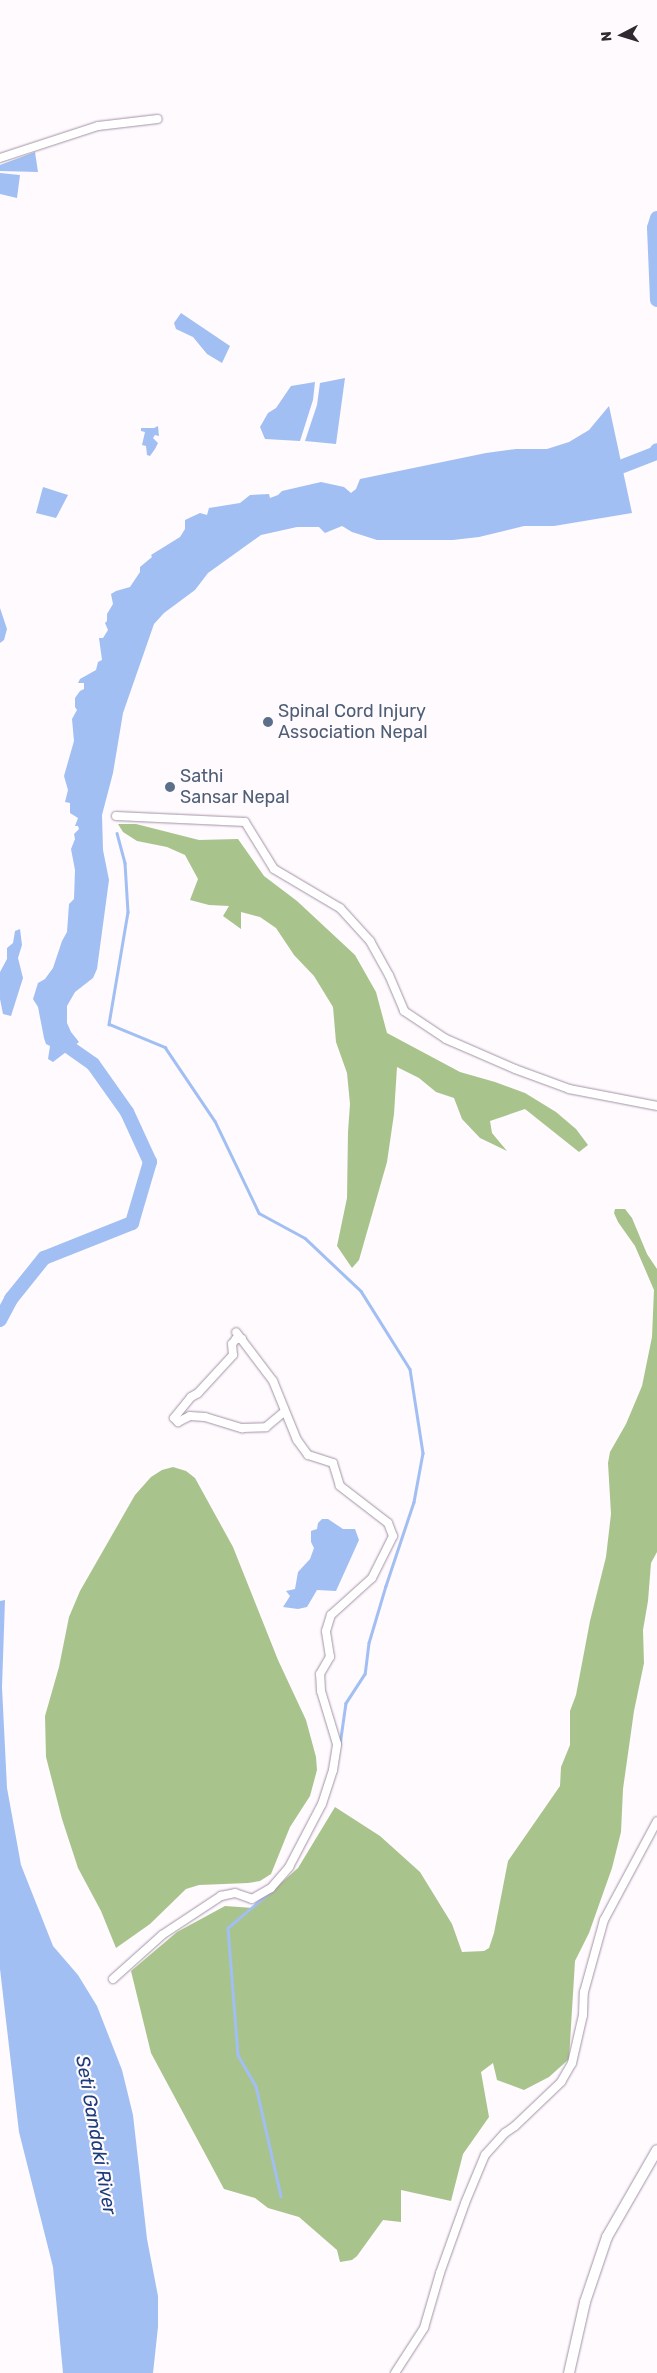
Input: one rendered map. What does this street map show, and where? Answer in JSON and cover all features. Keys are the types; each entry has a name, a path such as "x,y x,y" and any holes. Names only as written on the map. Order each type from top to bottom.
{"main road":[{"path":"569,2373 585,2302 607,2237 657,2150"}],"street":[{"path":"0,158 98,126 158,119"},
{"path":"116,816 245,822 274,869 340,908 370,942 389,976 404,1011 446,1039 542,1079 569,1089 657,1106"},
{"path":"113,1979 162,1935 221,1896 235,1893 252,1899 272,1888 289,1866 322,1804 337,1744 321,1691 320,1674 330,1657 326,1631 331,1615 372,1578 392,1536 388,1523 340,1486 333,1463 308,1455 297,1440 273,1381 236,1332"},
{"path":"242,1339 236,1339 232,1344 233,1355 198,1393 191,1397 174,1418 178,1422 190,1416 205,1417 242,1428 266,1427 284,1412"},
{"path":"395,2373 424,2328 443,2265 465,2203 485,2155 505,2133 515,2126 561,2082 572,2063 584,2015 584,1992 604,1920 657,1821"}],"green space":[{"path":"118,824 136,824 199,840 238,839 264,876 297,901 355,955 376,992 387,1033 460,1072 525,1093 556,1112 576,1129 588,1145 579,1152 525,1109 490,1121 492,1133 507,1151 480,1138 462,1119 454,1098 436,1092 419,1078 397,1067 394,1114 387,1162 359,1260 352,1268 337,1246 347,1198 350,1104 347,1073 336,1042 333,1007 314,976 294,955 276,928 260,917 241,912 241,929 223,916 229,906 209,905 190,900 198,879 185,855 167,847 137,841 123,832"},
{"path":"615,1209 625,1209 632,1218 647,1254 657,1269 657,1552 651,1563 648,1601 643,1630 644,1663 634,1711 623,1789 621,1832 612,1868 589,1933 575,1961 569,2059 549,2077 524,2090 497,2080 493,2063 481,2072 489,2117 463,2154 451,2201 401,2190 401,2222 383,2220 357,2256 352,2260 340,2262 337,2250 299,2217 268,2208 255,2198 224,2189 151,2053 131,1971 177,1932 225,1906 253,1908 298,1868 335,1807 380,1836 420,1872 452,1924 462,1952 484,1951 489,1948 494,1933 508,1861 560,1786 561,1767 570,1745 570,1711 576,1695 590,1621 606,1557 611,1514 608,1463 610,1452 626,1424 642,1386 652,1337 654,1290 635,1246 618,1222 614,1213"},
{"path":"173,1467 186,1471 195,1478 233,1547 278,1660 306,1720 316,1757 317,1770 310,1796 290,1827 271,1874 260,1881 199,1885 186,1889 150,1924 116,1948 101,1911 78,1868 62,1819 46,1757 45,1716 59,1667 69,1617 80,1591 135,1495 151,1477 162,1470"}],"water":[{"path":"35,152 38,172 0,171 0,165"},
{"path":"0,173 20,175 17,198 0,194"},
{"path":"181,313 230,346 222,363 207,354 193,337 176,329 174,323"},
{"path":"345,378 336,444 305,441 317,405 320,383"},
{"path":"315,382 313,400 300,441 265,439 260,427 268,413 276,408 291,386"},
{"path":"609,406 632,513 554,526 524,526 479,537 453,540 377,540 352,532 342,526 325,533 319,527 297,527 261,535 208,573 195,590 164,613 154,624 123,713 113,773 102,815 103,850 109,880 97,969 93,978 75,992 67,1006 67,1023 79,1042 53,1062 48,1059 50,1046 46,1044 38,1007 33,999 38,983 45,979 53,968 67,932 69,904 74,899 75,870 71,849 75,839 74,834 79,829 78,826 75,826 78,818 70,813 70,803 65,802 68,790 64,776 74,741 72,719 77,710 75,698 84,689 84,683 78,683 80,679 96,670 98,662 102,660 99,638 103,638 108,630 105,623 107,621 107,614 113,604 111,594 130,587 140,572 140,567 152,557 151,555 180,537 185,529 185,520 200,513 207,515 209,508 240,503 250,495 269,494 270,498 282,491 321,482 344,487 351,493 356,489 360,479 486,453 516,449 547,449 569,442 589,430"},
{"path":"158,426 159,436 155,435 153,438 158,443 150,456 147,455 146,446 142,445 145,432 141,431 141,428 154,428"},
{"path":"43,487 68,495 56,518 36,513"},
{"path":"0,608 7,629 4,640 0,643"},
{"path":"20,929 22,945 18,958 23,978 11,1016 3,1014 0,999 0,972 7,959 7,948 13,943 15,931"},
{"path":"322,1519 328,1519 343,1529 355,1529 359,1540 336,1591 317,1590 307,1607 298,1609 283,1607 290,1596 286,1591 295,1589 298,1572 310,1559 314,1548 311,1542 311,1531 317,1529 318,1523"},
{"path":"5,1600 2,1687 7,1788 21,1865 53,1946 78,1975 97,2006 122,2070 133,2115 147,2239 158,2296 158,2327 153,2373 63,2373 53,2267 19,2132 0,1969 0,1601"}],"waterway":[{"name":"Seti Gandaki River","path":"657,218 654,228 657,300"},
{"name":"Seti Gandaki River","path":"605,473 656,453 657,450"},
{"path":"117,833 125,863 128,912 109,1024 165,1047 215,1121 259,1213 305,1238 361,1291 410,1369 423,1453 414,1502 369,1643 365,1674 346,1703 340,1745"},
{"name":"Seti Gandaki River","path":"0,1320 11,1299 44,1258 132,1223 150,1162 127,1112 93,1064 56,1038"},
{"path":"272,1891 228,1928 238,2055 256,2086 281,2196"}],"place":[{"name":"Spinal Cord Injury Association Nepal","path":"268,722"},
{"name":"Sathi Sansar Nepal","path":"170,787"}]}
